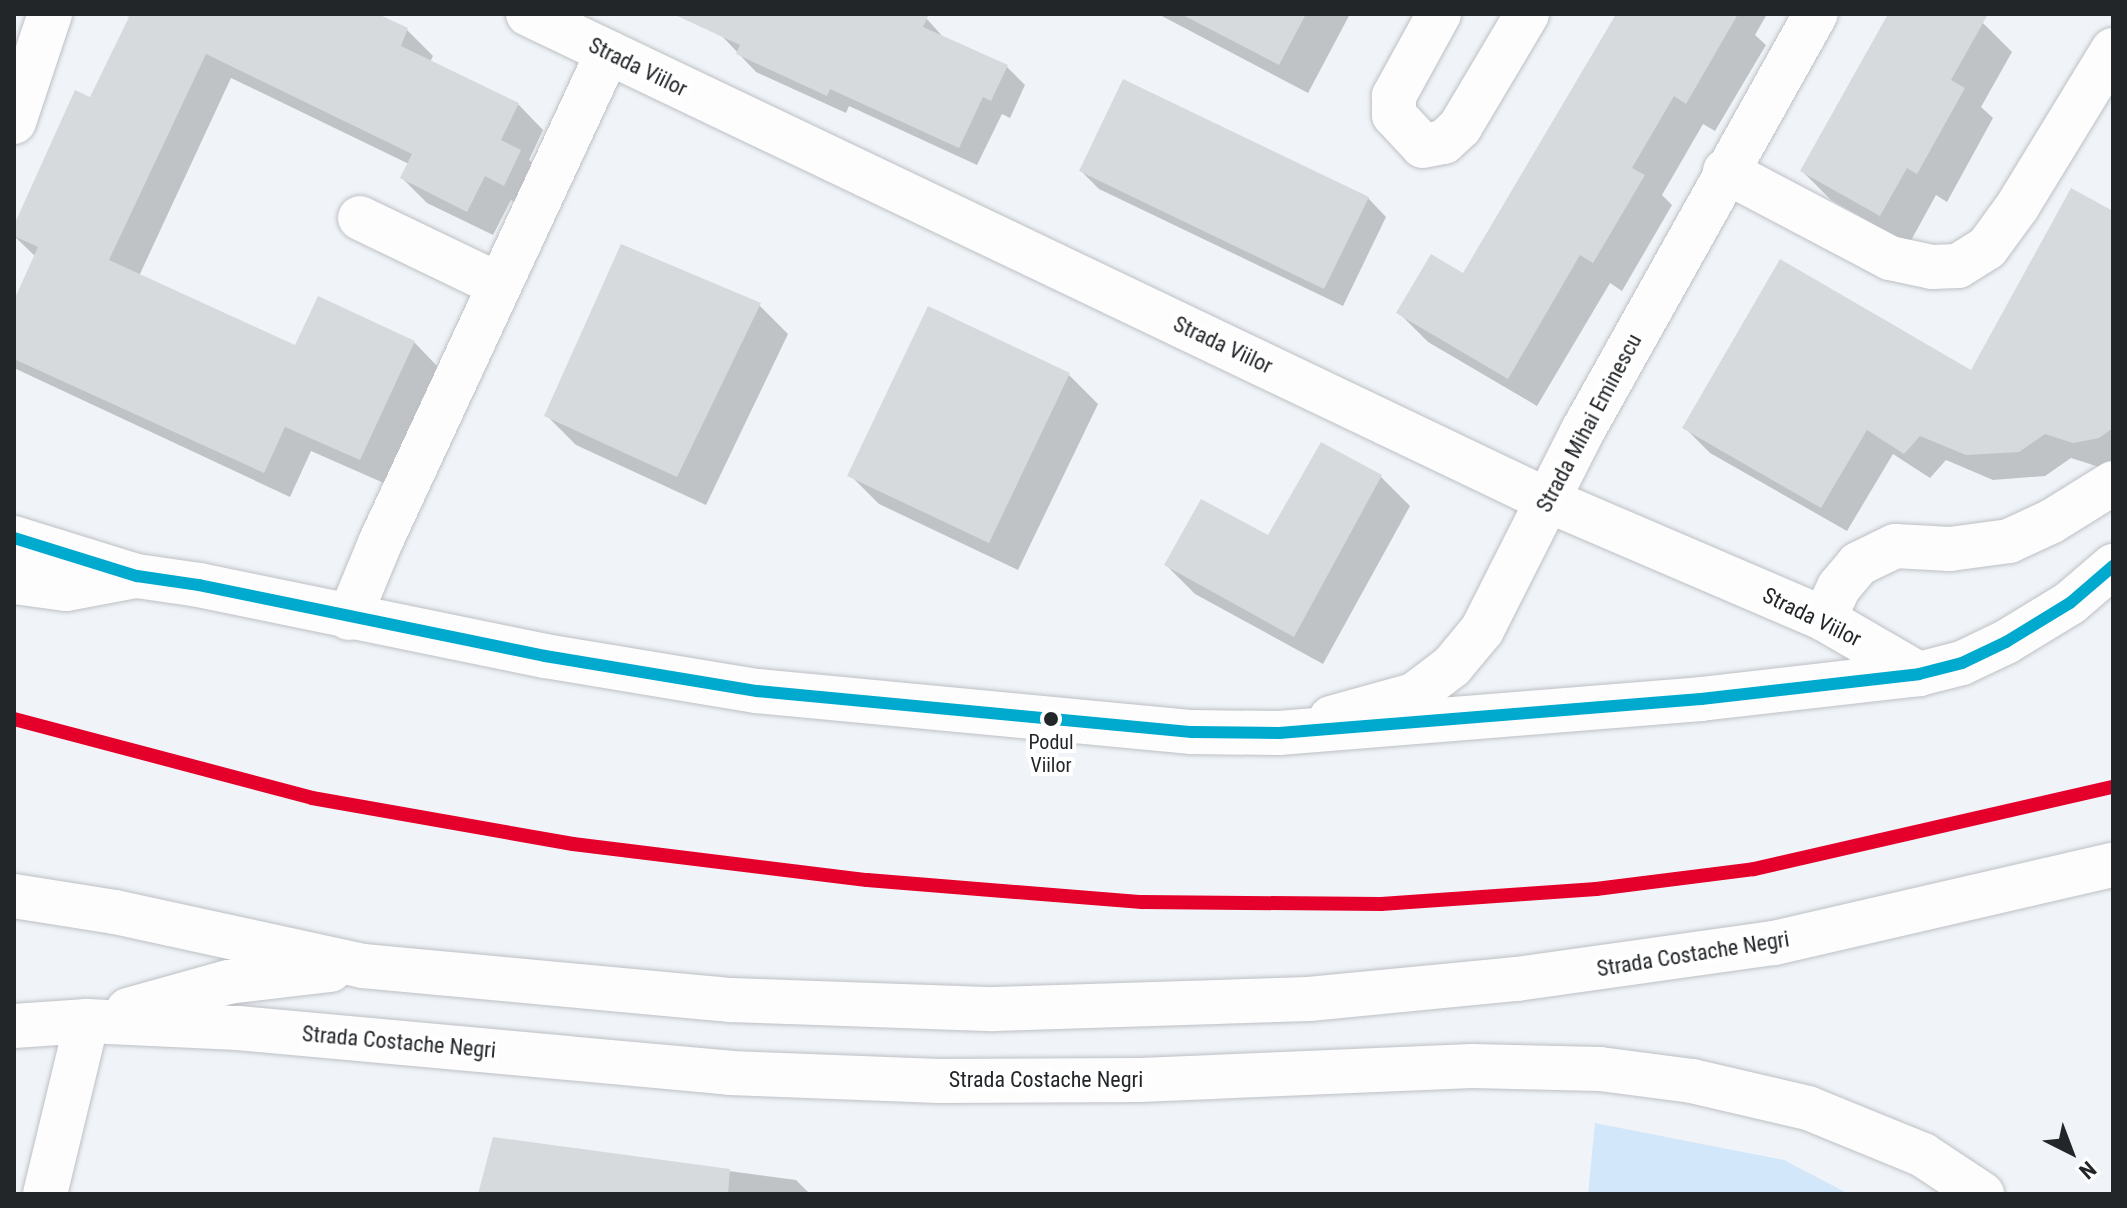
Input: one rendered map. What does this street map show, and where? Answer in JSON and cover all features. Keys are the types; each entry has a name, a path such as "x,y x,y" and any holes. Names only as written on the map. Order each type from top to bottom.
{"main road":[{"path":"14,122 50,14"},
{"name":"Strada Viilor","path":"528,14 573,24 608,52 1547,500 1824,619 1919,674"},
{"path":"1439,14 1394,96 1394,115 1423,146 1444,142 1460,127 1527,14"},
{"name":"Strada Mihai Eminescu","path":"1279,733 1414,695 1452,666 1482,630 1547,500 1725,171 1816,14"},
{"path":"1725,171 1890,258 1932,267 1958,266 1987,248 2017,207 2113,50"},
{"path":"349,618 608,52"},
{"path":"360,218 499,285"},
{"path":"1824,619 1839,587 1858,564 1895,546 1950,549 2009,541 2052,521 2113,483"},
{"path":"14,538 137,576 199,585 545,656 757,691 1192,732 1279,733 1701,699 1919,674 1962,663 2006,642 2070,603 2113,566"},
{"path":"14,582 66,589 137,576"},
{"name":"Strada Costache Negri","path":"14,896 115,912 363,966 731,1000 862,1007 994,1009 1234,1002 1407,991 1627,965 1774,943 2113,865"},
{"name":"Strada Costache Negri","path":"87,1021 228,982 363,966"},
{"path":"45,1194 87,1021"},
{"name":"Strada Costache Negri","path":"14,1026 87,1021 349,1036 730,1073 939,1081 1140,1080 1472,1066 1600,1069 1692,1081 1808,1108 1923,1155 1982,1194"}],"shaded area":[{"path":"1595,1123 1784,1160 1849,1194 1588,1194"}],"building":[{"path":"122,14 378,14 408,28 401,46 519,103 501,140 521,150 504,186 485,176 467,212 400,178 412,154 206,54 109,260 295,345 318,296 415,341 360,460 285,427 264,473 14,359 14,300 38,247 14,236 14,225 75,90 90,97 129,17"},
{"path":"673,14 929,14 923,27 1008,65 991,101 983,97 959,148 830,89 827,96 736,54 740,45"},
{"path":"1181,14 1306,14 1279,65"},
{"path":"1616,14 1738,14 1686,104 1674,96 1632,168 1645,175 1593,263 1580,255 1508,379 1396,313 1431,254 1463,273"},
{"path":"1888,14 1988,14 1951,80 1965,88 1917,174 1907,168 1880,216 1800,171"},
{"path":"1123,79 1369,197 1324,289 1079,171"},
{"path":"2071,188 2113,211 2113,428 2099,438 2073,443 2045,434 2019,452 1966,455 1920,436 1904,454 1867,430 1821,508 1682,428 1780,259 1971,370"},
{"path":"621,244 761,303 677,477 544,416"},
{"path":"928,306 1070,373 989,543 847,476"},
{"path":"1321,442 1382,475 1294,637 1164,565 1201,499 1268,535"},
{"path":"493,1137 730,1169 728,1194 478,1194"}],"transit line":[{"path":"14,538 137,576 199,585 545,656 757,691 1192,732 1279,733 1701,699 1919,674 1962,663 2006,642 2070,603 2113,566"},
{"path":"14,719 312,798 573,844 867,880 1142,902 1381,904 1596,889 1754,869 2113,787"}],"place":[{"name":"Podul Viilor","path":"1051,719"}]}
